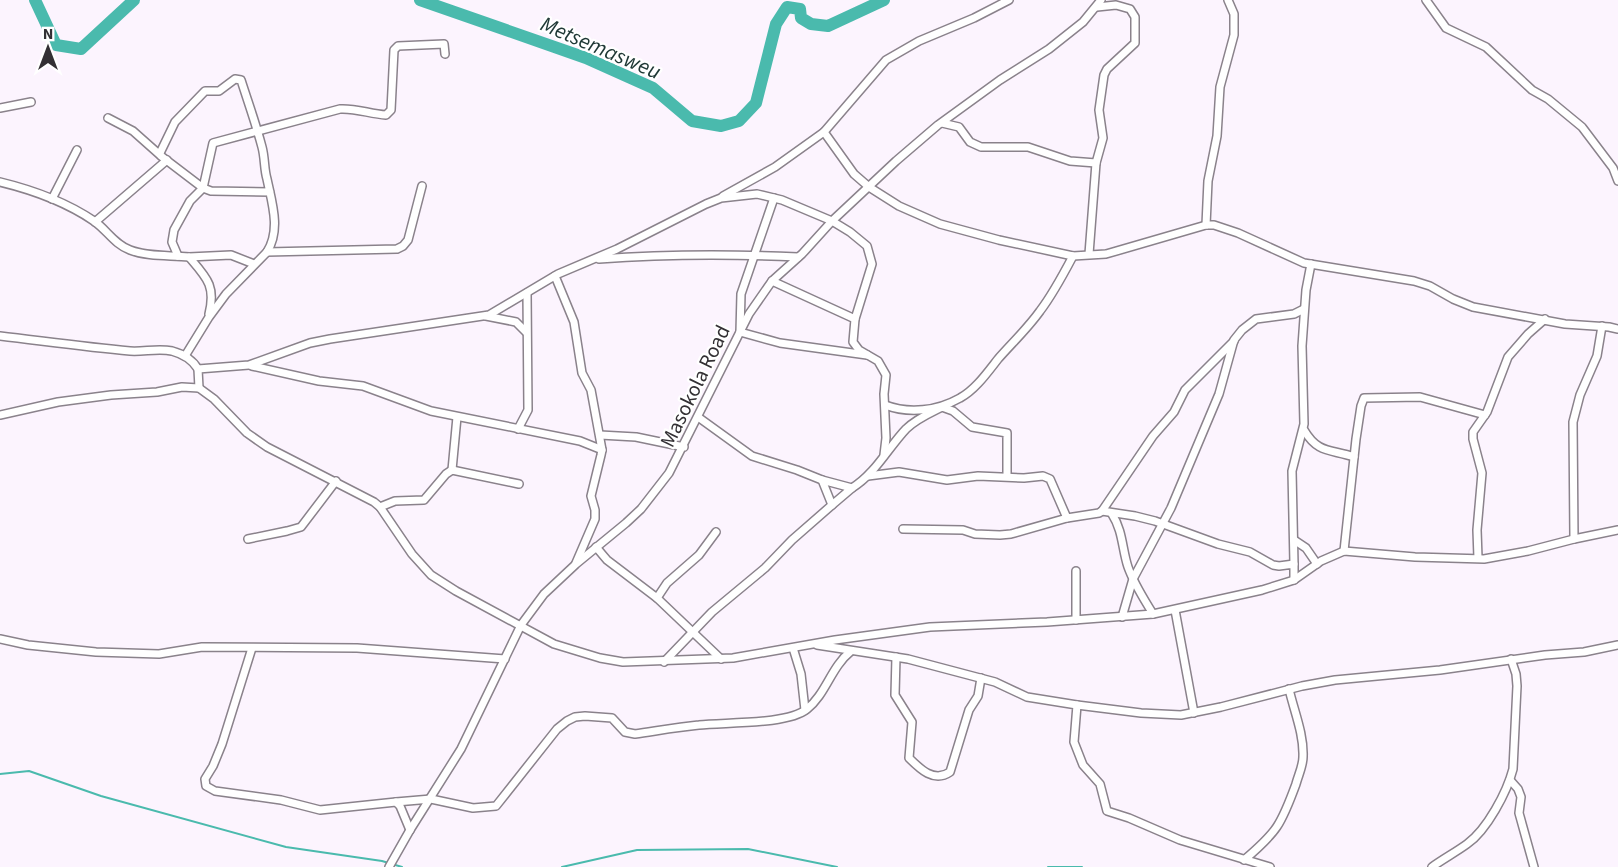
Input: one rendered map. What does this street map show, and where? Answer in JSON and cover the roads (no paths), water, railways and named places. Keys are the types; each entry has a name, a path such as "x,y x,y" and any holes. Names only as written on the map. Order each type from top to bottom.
{"street":[{"path":"486,316 555,276 594,260 721,198 775,167 825,132 885,60 919,41 974,18 1009,0"},
{"path":"1206,225 1208,182 1217,136 1220,87 1234,35 1234,14 1228,0"},
{"path":"1426,0 1446,28 1486,47 1532,90 1548,99 1582,127 1613,168 1618,181"},
{"path":"1089,254 1096,163 1103,138 1099,107 1104,75 1107,69 1133,46 1135,26 1135,17 1130,9 1116,4 1099,3"},
{"name":"Masokola Road","path":"389,867 460,748 521,625 544,594 641,509 669,473 757,300 772,280 798,258 868,187 942,123 1000,80 1049,49 1083,22 1099,3"},
{"path":"178,256 172,242 174,230 185,207 203,188 213,143 340,110 389,114 393,91 394,50 398,46 444,44 445,54"},
{"path":"160,154 175,122 204,91 219,91 237,78 241,80 258,132 273,202 272,245 234,285 209,317 185,356"},
{"path":"0,108 31,102"},
{"path":"108,118 133,131 203,188 211,191 270,192"},
{"path":"942,123 959,127 970,142 981,147 1029,147 1070,161 1096,163"},
{"path":"825,132 854,174 868,187 899,206 940,224 999,240 1073,256 1121,251 1206,225 1214,225 1311,264 1376,273 1413,281 1430,286 1473,307 1618,329"},
{"path":"52,199 76,150"},
{"path":"95,222 167,160"},
{"path":"0,182 52,199 95,222 118,244 131,250 146,254 189,257 231,255 254,264"},
{"path":"267,252 397,249 408,240 422,186"},
{"path":"721,198 757,194 774,198 832,221 867,246 872,260 855,319 853,342 859,350 878,361 884,371 886,438 884,454"},
{"path":"774,198 741,294 740,332 780,343 867,355"},
{"path":"594,260 667,254 798,258"},
{"path":"664,662 712,612 761,572 792,540 868,476 884,454 916,421 962,397 982,379 1041,310 1073,256"},
{"path":"189,257 212,288 209,317"},
{"path":"1294,580 1292,471 1304,430 1301,365 1304,309 1311,264"},
{"path":"555,276 574,322 582,373 591,390 602,450 591,496 595,519 576,564"},
{"path":"772,280 855,319"},
{"path":"518,429 528,410 527,293"},
{"path":"903,529 963,530 975,534 1000,535 1067,518 1099,513 1153,436 1173,412 1185,390 1242,330 1256,320 1304,309"},
{"path":"1290,314 1303,323"},
{"path":"198,369 249,365 310,343 330,339 418,324 486,316 516,322 526,332"},
{"path":"1478,558 1477,530 1482,473 1472,436 1475,427 1485,415 1508,357 1545,319"},
{"path":"1574,539 1573,422 1580,395 1598,356 1602,326"},
{"path":"0,336 135,351 168,351 192,360 198,369 199,388"},
{"path":"1122,617 1133,579 1182,484 1219,394 1234,340"},
{"path":"249,365 319,381 363,386 426,409 580,441 602,450"},
{"path":"0,415 58,402 157,392 182,387 199,388 214,399 246,432 267,447 336,481 380,507 412,554 431,575 480,605 554,644 600,658 623,662 721,659 930,627 1153,614 1262,590 1294,580 1333,554 1344,551 1415,557 1478,558 1528,551 1618,530"},
{"path":"1344,551 1360,406 1364,398 1420,397 1485,415"},
{"path":"885,405 909,411 942,407 952,411 972,427 1007,433 1007,476"},
{"path":"452,470 457,417"},
{"path":"698,417 752,456 852,488"},
{"path":"1304,430 1320,449 1354,457"},
{"path":"600,435 636,437 684,447"},
{"path":"380,507 400,501 424,500 452,470 519,484"},
{"path":"868,476 899,472 948,480 1007,476 1047,477 1053,484 1067,518"},
{"path":"822,480 832,505"},
{"path":"248,539 301,527 336,481"},
{"path":"1102,511 1135,516 1163,524 1218,544 1250,552 1273,565 1294,564"},
{"path":"1112,514 1123,538 1126,558 1133,579 1153,614"},
{"path":"657,598 667,583 699,555 716,532"},
{"path":"1294,540 1306,548 1317,564"},
{"path":"596,547 607,560 657,598 721,659"},
{"path":"1076,571 1076,620"},
{"path":"1175,610 1194,713"},
{"path":"0,639 96,652 159,654 202,647 357,648 505,659"},
{"path":"812,644 896,657 981,678 1027,697 1155,715 1194,713 1335,680 1440,670 1511,659 1584,652 1618,645"},
{"path":"252,648 222,744 205,779 206,786 214,791 281,800 320,810 430,799 473,808 496,806 557,729 575,717 612,718 625,732 635,734 698,725 788,717 805,710 812,704 839,663 851,651"},
{"path":"793,648 801,674 805,710"},
{"path":"896,657 895,695 912,722 909,758 926,774 945,776 950,772 969,710 978,696 981,678"},
{"path":"1432,867 1477,836 1510,780 1513,769 1517,686 1511,659"},
{"path":"1244,860 1269,839 1278,828 1288,809 1303,762 1300,732 1289,689"},
{"path":"1077,705 1074,742 1083,765 1103,790 1107,811 1180,840 1270,867"},
{"path":"1510,780 1518,789 1521,797 1519,813 1534,867"},
{"path":"396,802 410,830"}],"waterway":[{"name":"Metsemasweu","path":"35,0 56,45 81,49 134,0"},
{"name":"Metsemasweu","path":"420,0 586,58 653,88 692,121 721,126 739,121 756,103 776,24 787,7 800,9 801,18 811,24 828,26 884,0"},
{"path":"0,774 29,771 101,796 286,847 382,861 402,867"},
{"path":"562,867 637,850 748,849 837,867"},
{"path":"1048,867 1082,867"}]}
